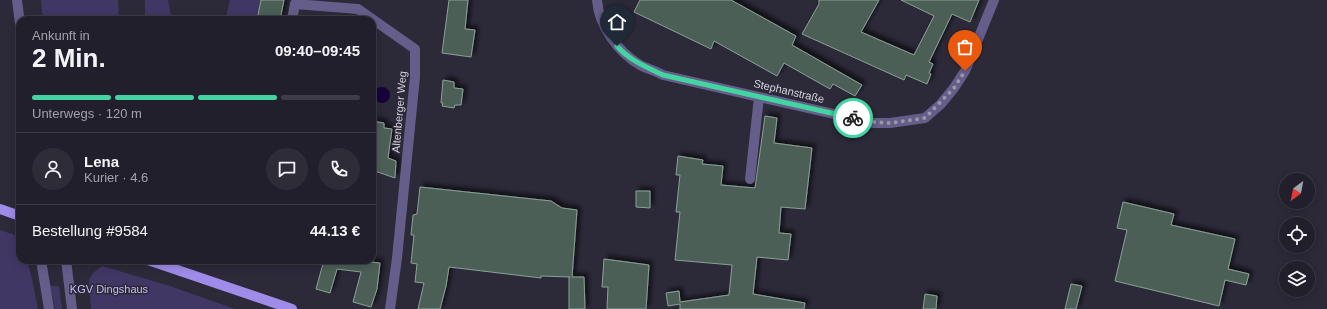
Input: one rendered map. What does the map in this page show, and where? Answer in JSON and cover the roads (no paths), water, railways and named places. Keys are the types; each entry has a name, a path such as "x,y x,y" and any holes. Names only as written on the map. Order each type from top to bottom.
{"main road":[{"path":"0,209 16,215"},
{"path":"160,264 292,309"}],"street":[{"path":"17,0 19,16"},
{"name":"Stephanstraße","path":"597,0 598,8 604,24 612,39 623,52 640,64 663,75 873,122 897,123 925,118 954,88 965,71 994,0"},
{"name":"Altenberger Weg","path":"293,16 295,4 358,9 368,16"},
{"name":"Altenberger Weg","path":"376,22 415,49 414,84 397,258 390,309"},
{"path":"750,179 759,97"},
{"path":"43,264 50,309"},
{"path":"66,264 72,309"}],"park label":[{"name":"KGV Dingshaus","path":"109,289"}]}
